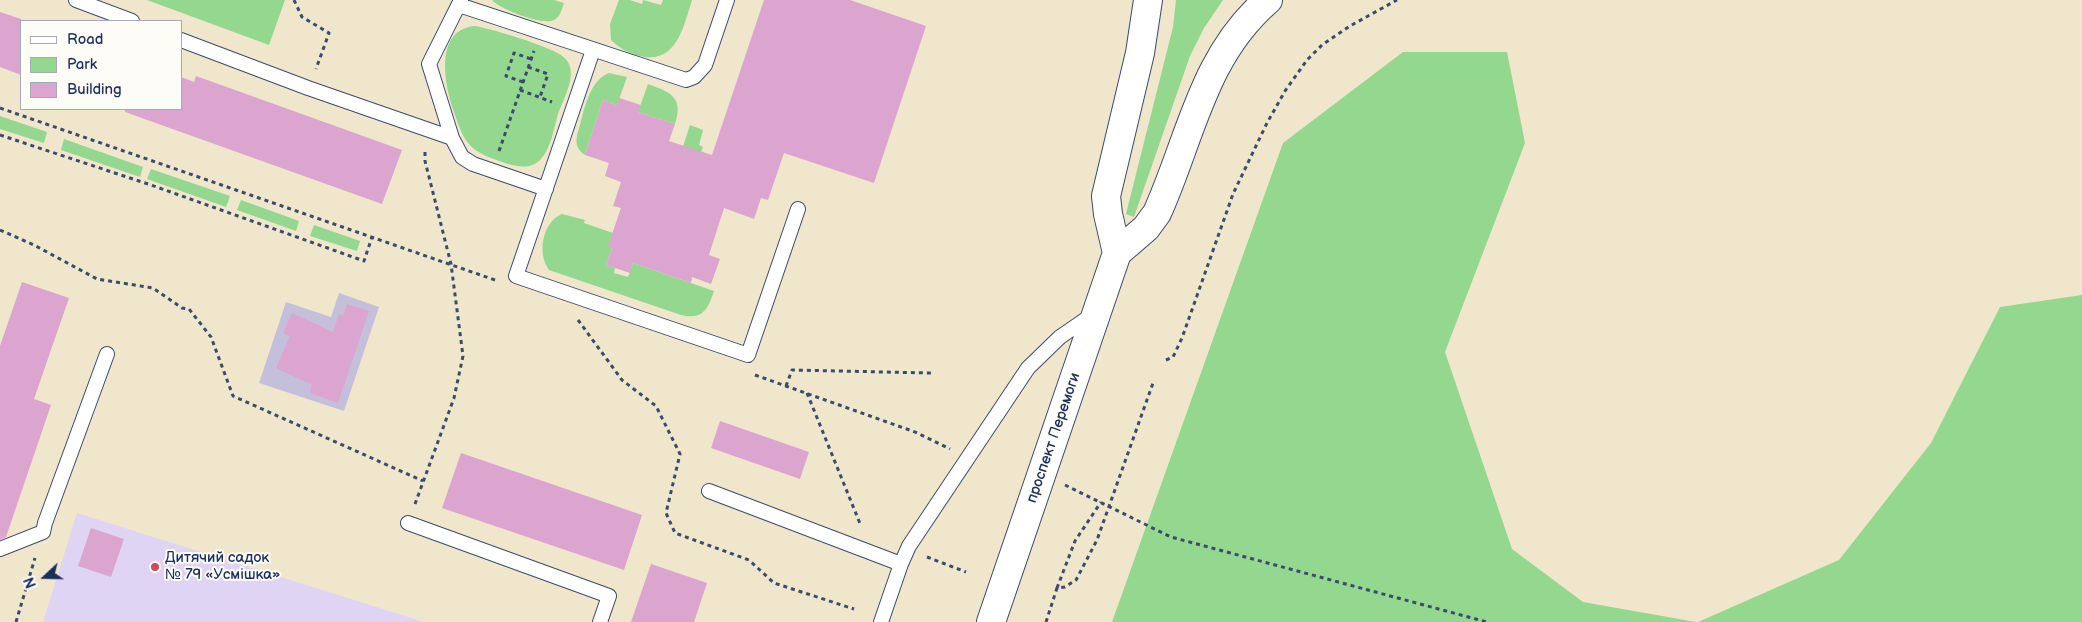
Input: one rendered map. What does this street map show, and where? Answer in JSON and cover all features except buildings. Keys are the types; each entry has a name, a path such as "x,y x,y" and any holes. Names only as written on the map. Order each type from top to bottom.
{"main road":[{"path":"1148,0 1140,54 1106,196 1117,253 1146,228 1157,213 1215,65 1239,28 1268,0"},
{"name":"проспект Перемоги","path":"991,622 1117,253"}],"lane":[{"path":"76,0 129,20"},
{"path":"546,189 472,164 462,157 452,138 429,64 460,3 540,32 686,80 694,78 705,65 727,0"},
{"path":"182,40 308,88 452,138"},
{"path":"593,50 516,276 748,355 798,209"},
{"path":"881,622 907,550 1028,368 1060,337 1097,311"},
{"path":"0,549 43,532 107,354"},
{"path":"709,491 901,564"},
{"path":"408,523 609,596 600,622"}],"path":[{"path":"294,0 302,17 329,33 308,88"},
{"path":"1166,360 1173,357 1182,338 1233,194 1260,136 1285,91 1310,57 1322,45 1356,22 1397,0"},
{"path":"492,170 540,32"},
{"path":"523,82 506,76 514,52 531,59"},
{"path":"528,67 548,74 540,98"},
{"path":"520,90 573,109"},
{"path":"0,108 502,282"},
{"path":"408,523 454,398 463,356 451,264 425,161 425,141 428,130"},
{"path":"0,135 151,185 364,261 372,237"},
{"path":"0,230 34,245 97,279 153,288 182,308 189,309 211,337 233,396 424,481"},
{"path":"786,386 792,370 931,373"},
{"path":"749,373 915,432 968,457"},
{"path":"1057,588 1071,584 1080,574 1097,540 1153,383"},
{"path":"807,393 873,554"},
{"path":"1042,474 1171,537 1487,622"},
{"path":"1046,622 1075,541 1101,502"},
{"path":"16,622 43,532"},
{"path":"907,550 966,572"}],"shaded area":[{"path":"339,293 379,307 344,411 259,383 286,302 331,317"},
{"name":"Дитячий садок № 79 «Усмішка»","path":"77,513 424,622 43,622"}],"green space":[{"path":"147,0 285,0 269,45"},
{"path":"492,0 554,0 564,3 558,17 554,20 541,21 503,8"},
{"path":"619,0 630,0 642,4 643,0 661,5 663,0 692,0 682,30 672,47 656,57 645,57 627,52 611,40 610,24"},
{"path":"1176,0 1223,0 1204,28 1190,56 1134,217 1126,214 1173,27"},
{"path":"474,26 532,42 554,51 567,60 571,78 565,97 544,155 533,165 512,165 481,154 463,136 451,101 445,61 447,49 452,38 461,30"},
{"path":"1403,52 1507,52 1525,143 1445,352 1512,549 1583,602 1696,622 1112,622 1283,143"},
{"path":"609,73 627,77 617,105 603,100 585,155 578,148 577,136 585,107 596,83"},
{"path":"648,84 669,93 673,97 678,107 675,124 638,112"},
{"path":"0,116 47,132 44,143 0,129"},
{"path":"690,125 703,130 699,145 703,147 696,168 678,162"},
{"path":"64,139 143,167 140,177 61,150"},
{"path":"151,169 230,196 226,207 147,179"},
{"path":"241,200 299,221 296,231 237,210"},
{"path":"562,214 585,220 584,223 613,233 612,248 606,265 615,268 614,273 628,277 633,263 714,291 707,308 704,312 695,316 681,315 549,270 543,256 544,239 550,224"},
{"path":"314,225 360,241 357,251 310,236"},
{"path":"2082,295 2082,622 1698,622 1839,560 1931,443 2000,307"}],"place":[{"name":"Дитячий садок № 79 «Усмішка»","path":"155,567"}]}
